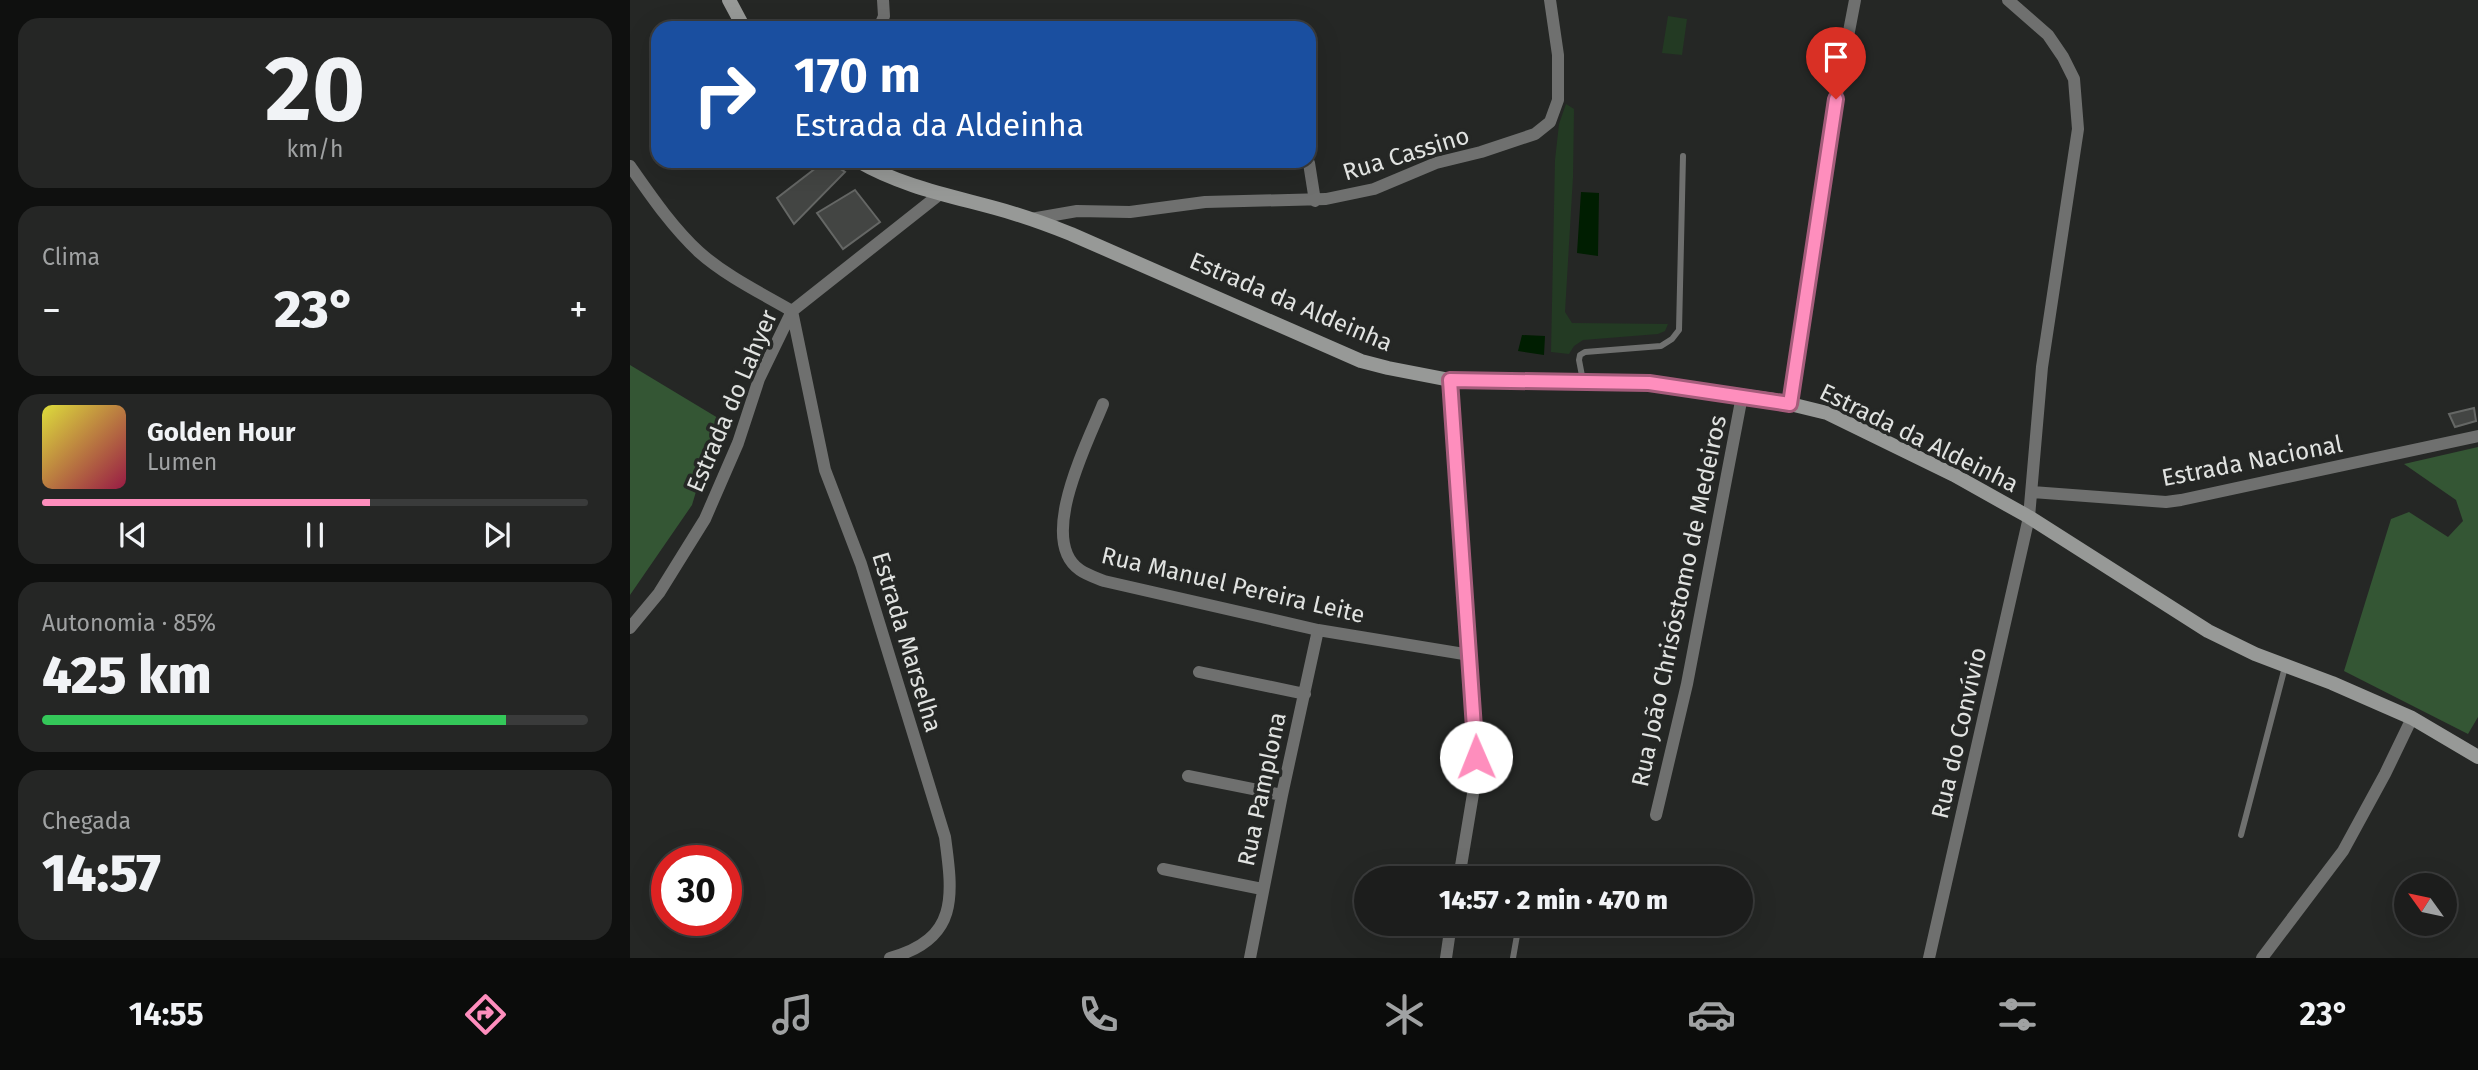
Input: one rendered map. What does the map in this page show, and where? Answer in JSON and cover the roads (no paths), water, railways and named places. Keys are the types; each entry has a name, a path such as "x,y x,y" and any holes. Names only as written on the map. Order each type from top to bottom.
{"street":[{"path":"729,0 740,21"},
{"path":"882,21 883,0"},
{"name":"Rua Cassino","path":"1031,219 1077,211 1130,212 1205,202 1264,199 1315,201 1374,189 1436,163 1535,134 1544,129 1556,112 1559,100 1558,55 1550,0"},
{"path":"1790,404 1836,99 1854,0"},
{"name":"Rua do Convívio","path":"1930,958 2029,517 2042,367 2078,129 2074,79 2063,57 2048,35 2007,0"},
{"path":"630,166 663,213 701,253 743,283 792,311"},
{"name":"Estrada da Aldeinha","path":"871,168 887,177 940,194 1031,219 1191,285 1361,361 1450,380 1649,383 1790,404 1827,413 1954,475 2029,517 2208,631 2255,654 2412,718 2478,757"},
{"path":"1309,168 1315,201"},
{"name":"Estrada do Lahyer","path":"630,628 659,593 705,519 738,443 759,379 792,311 940,194"},
{"name":"Estrada Marselha","path":"792,311 825,470 861,564 946,837 951,881 945,917 936,934 923,946 890,958"},
{"path":"1450,380 1477,737 1476,776 1461,866"},
{"name":"Rua João Chrisóstomo de Medeiros","path":"1656,815 1687,684 1742,396"},
{"name":"Rua Manuel Pereira Leite","path":"1103,404 1065,500 1063,536 1068,556 1078,569 1104,581 1318,630 1470,655"},
{"name":"Estrada Nacional","path":"2032,492 2166,502 2478,436"},
{"name":"Rua Pamplona","path":"1250,958 1262,889 1318,630"},
{"path":"1199,671 1305,694"},
{"path":"2262,958 2343,851 2412,718"},
{"path":"1188,776 1282,795"},
{"path":"1163,869 1262,889"},
{"path":"1446,958 1449,936"}],"lane":[{"path":"1583,383 1579,360 1580,355 1585,352 1661,346 1679,330 1683,156"},
{"path":"2241,835 2286,665"},
{"path":"1513,958 1517,936"}]}
